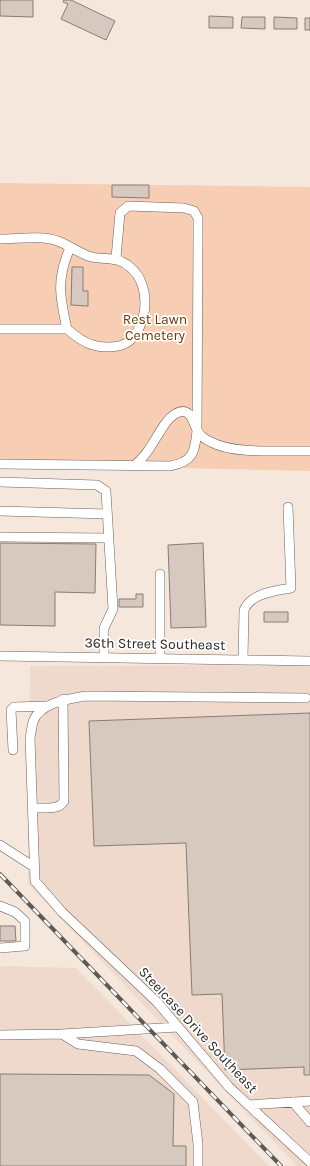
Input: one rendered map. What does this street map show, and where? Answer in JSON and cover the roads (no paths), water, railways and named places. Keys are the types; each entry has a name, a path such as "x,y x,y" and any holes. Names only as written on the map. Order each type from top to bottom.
{"street":[{"path":"0,464 170,466 180,464 191,456 196,448 198,218 194,211 184,208 128,206 120,213 116,258"},
{"path":"0,239 41,239 58,241 89,256 104,259 116,258 131,267 142,281 144,310 135,335 127,343 104,347 92,345 67,329 0,329"},
{"path":"67,329 59,291 60,274 70,248"},
{"path":"133,466 145,456 176,414 186,412 191,415 194,420 197,431 210,442 223,447 240,450 310,451"},
{"path":"0,482 98,486 106,491 113,609 104,628 104,657"},
{"path":"243,659 244,610 247,604 263,594 292,588 288,507"},
{"path":"0,511 108,514"},
{"path":"0,537 108,538"},
{"path":"160,574 160,658"},
{"name":"36th Street Southeast","path":"0,656 310,661"},
{"path":"13,750 12,710 14,707 47,706 63,700 86,696 306,698"},
{"path":"32,808 57,807 62,805 64,801 63,700"},
{"path":"34,867 30,738 34,720 47,706"},
{"path":"0,845 34,867"},
{"name":"Steelcase Drive Southeast","path":"34,867 35,880 62,912 157,1002 229,1087 310,1162"},
{"path":"0,906 15,912 25,921 25,946 0,948"},
{"path":"0,1035 62,1034 178,1027"},
{"path":"62,1034 78,1044 136,1051 160,1069 193,1102 198,1144 198,1166"},
{"path":"248,1106 310,1101"},
{"path":"293,1102 310,1122"}],"railway":[{"path":"0,874 281,1166"}],"park label":[{"name":"Rest Lawn Cemetery","path":"155,328"}]}
